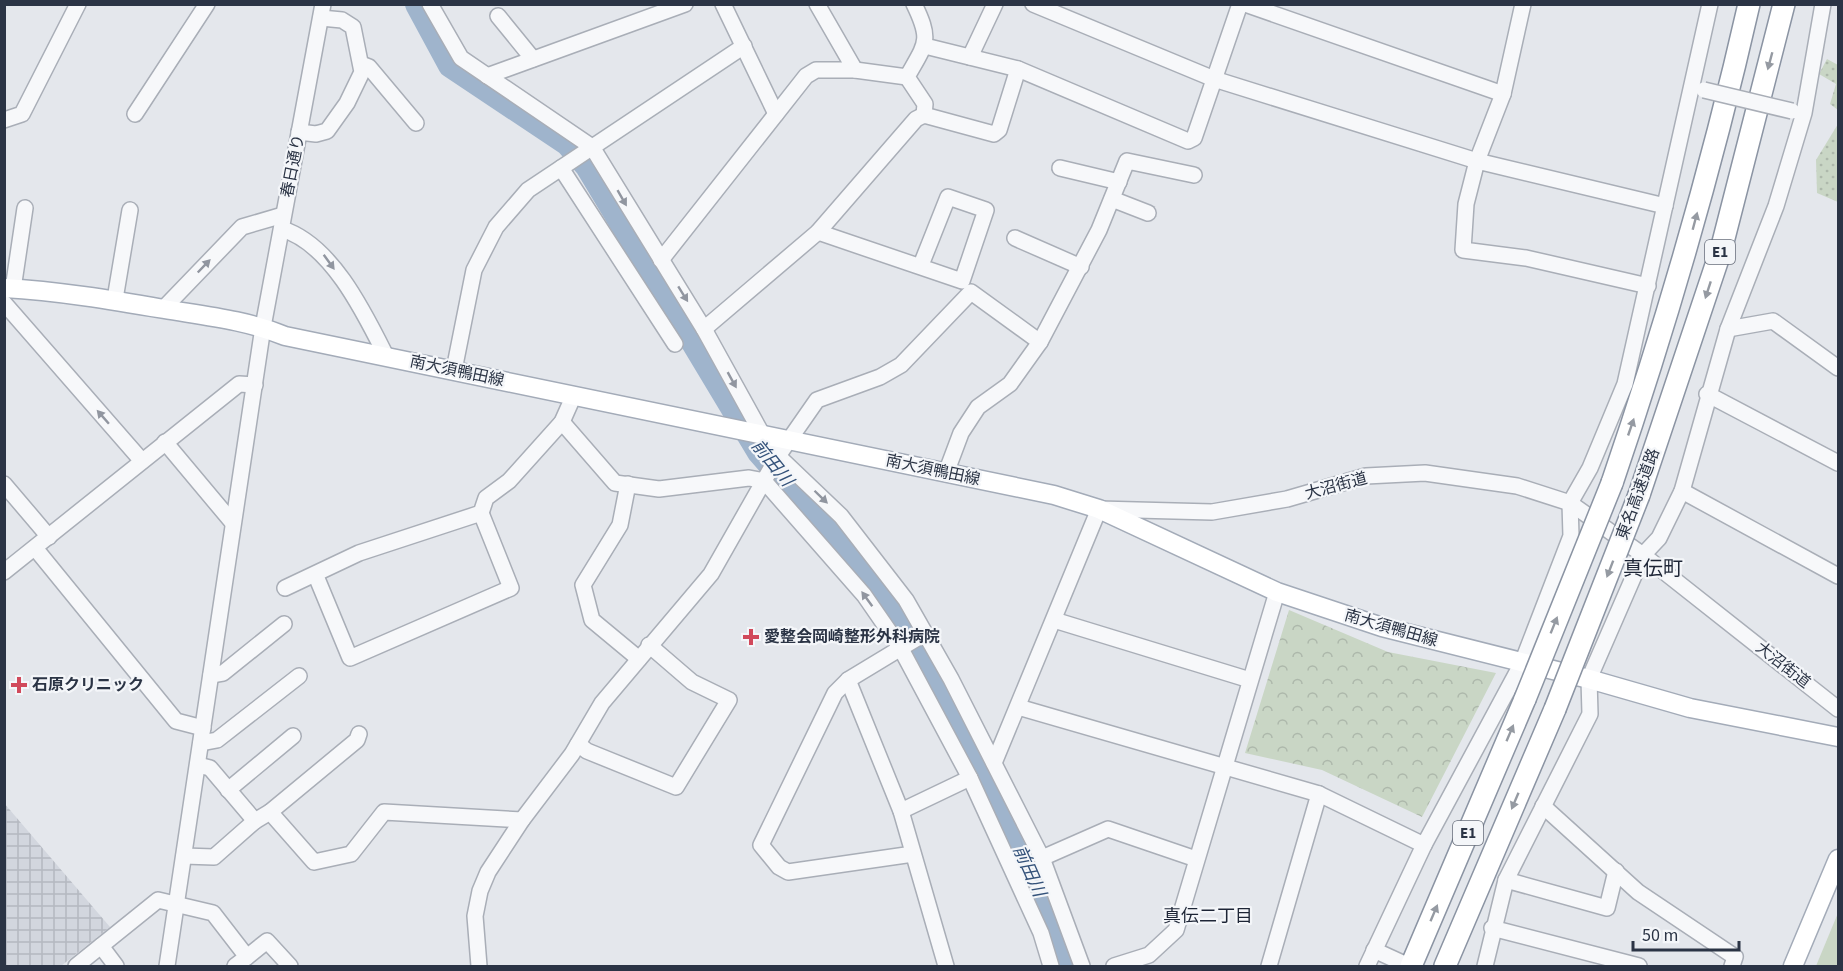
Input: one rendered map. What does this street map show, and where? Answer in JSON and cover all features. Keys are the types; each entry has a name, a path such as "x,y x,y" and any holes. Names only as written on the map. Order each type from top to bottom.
{"highway":[{"name":"東名高速道路","path":"1410,966 1525,699 1612,483 1646,385 1690,242 1721,126 1749,4"},
{"name":"東名高速道路","path":"1445,966 1555,709 1639,495 1721,250 1784,4"}],"main road":[{"name":"南大須鴨田線","path":"7,293 115,299 263,327 285,336 1054,495 1099,509 1277,592 1382,627 1589,679 1690,708 1839,737"},
{"path":"1793,966 1839,859"}],"street":[{"path":"4,120 22,114 78,4"},
{"path":"430,4 461,58 592,147 704,329 762,434 778,456 841,516 906,600 994,763 1042,858 1082,966"},
{"path":"487,76 685,4"},
{"path":"723,4 776,114"},
{"path":"817,4 855,70"},
{"path":"907,77 925,46 927,30 914,4"},
{"path":"970,57 994,4"},
{"path":"1033,4 1214,79 1476,160 1665,206"},
{"path":"925,46 1018,69 1188,141 1194,138 1240,4"},
{"path":"1245,4 1503,94"},
{"path":"1523,4 1503,94 1476,160 1466,204 1462,250 1526,258 1648,286"},
{"path":"1367,966 1379,952 1424,845 1522,663 1571,536 1570,503 1590,468 1625,384 1665,206 1697,88 1710,4"},
{"path":"1485,966 1492,928 1506,880 1590,714 1589,679 1643,555 1659,538 1682,491 1707,394 1728,329 1776,206 1823,4"},
{"path":"135,114 204,6"},
{"path":"299,132 316,134 327,131 347,103 362,72 353,27 322,11"},
{"name":"春日通り","path":"167,966 263,327 322,11"},
{"path":"498,15 533,59"},
{"path":"453,370 474,270 496,227 528,190 744,46"},
{"path":"361,64 369,67 416,123"},
{"path":"704,329 818,232 916,119 924,115 994,134 999,130 1018,69"},
{"path":"661,260 806,76 816,70 855,70 907,77 925,104 924,115"},
{"path":"1697,88 1798,112"},
{"path":"946,472 961,432 972,416 978,408 1010,384 1040,342 1081,267 1127,161 1194,175"},
{"path":"566,165 675,344"},
{"path":"1060,168 1119,182"},
{"path":"818,232 921,265 962,281 986,210 948,196 921,265"},
{"path":"1112,199 1148,213"},
{"path":"25,208 7,293 142,461"},
{"path":"115,299 130,210"},
{"path":"164,308 242,227 283,222 326,256 370,325 386,356"},
{"path":"1015,238 1081,267"},
{"path":"478,966 476,916 480,891 488,872 522,820 578,744 602,703 711,574 778,456 818,400 880,377 901,364 971,292 1040,342"},
{"path":"1728,329 1773,321 1839,368"},
{"path":"4,572 239,384 255,385"},
{"path":"1707,394 1836,456"},
{"path":"316,576 350,658 511,588 481,513 486,498 509,481 562,422 574,395"},
{"path":"562,422 615,483 659,489 749,478 764,481 864,595 900,647 970,778 1041,933 1051,966"},
{"path":"165,442 232,522"},
{"name":"大沼街道","path":"1099,509 1212,512 1287,499 1366,476 1425,472 1517,486 1570,503 1643,555 1839,709"},
{"path":"4,484 49,537"},
{"path":"628,484 620,525 584,585 592,620 639,658"},
{"path":"1682,491 1839,576"},
{"path":"994,763 1099,509"},
{"path":"285,588 316,576 359,553 481,513"},
{"path":"35,548 176,722 202,736 217,740 299,676"},
{"path":"1114,966 1149,956 1176,930 1277,592"},
{"path":"1054,620 1250,680"},
{"path":"211,675 223,674 284,624"},
{"path":"913,854 788,872 779,867 761,845 835,693 848,680 924,634"},
{"path":"578,744 587,751 676,787 729,700 692,682 649,645"},
{"path":"848,680 901,811 945,962 930,966"},
{"path":"1018,707 1319,794 1424,845"},
{"path":"184,856 214,857 255,821 270,812 357,740 359,734"},
{"path":"228,790 293,736"},
{"path":"198,765 210,768 255,821"},
{"path":"901,811 970,778"},
{"path":"1269,966 1319,794"},
{"path":"1543,806 1638,892 1735,957 1732,966"},
{"path":"270,812 314,862 351,854 384,812 522,820"},
{"path":"1042,858 1108,829 1196,858"},
{"path":"1506,880 1607,908 1616,871"},
{"path":"76,966 158,900 168,900 176,906 213,913 241,962 267,941 290,966"},
{"path":"1492,928 1639,966"},
{"path":"100,946 116,966"},
{"path":"1379,952 1410,966"}],"shaded area":[{"path":"4,803 110,927 61,966 5,966"}],"green space":[{"path":"1827,59 1838,65 1838,110 1830,104 1836,84 1819,74"},
{"path":"1838,124 1838,202 1817,193 1816,160"},
{"path":"1289,610 1388,652 1496,673 1422,817 1322,770 1245,753"},
{"path":"1838,913 1838,966 1816,966"}],"waterway":[{"name":"前田川","path":"418,4 451,65 568,143 588,166 760,452 880,588 926,658 1022,853 1071,966"}],"place":[{"name":"愛整会岡崎整形外科病院","path":"751,637"},
{"name":"石原クリニック","path":"19,685"}],"district":[{"name":"真伝町","path":"1653,569"},
{"name":"真伝二丁目","path":"1208,916"}]}
